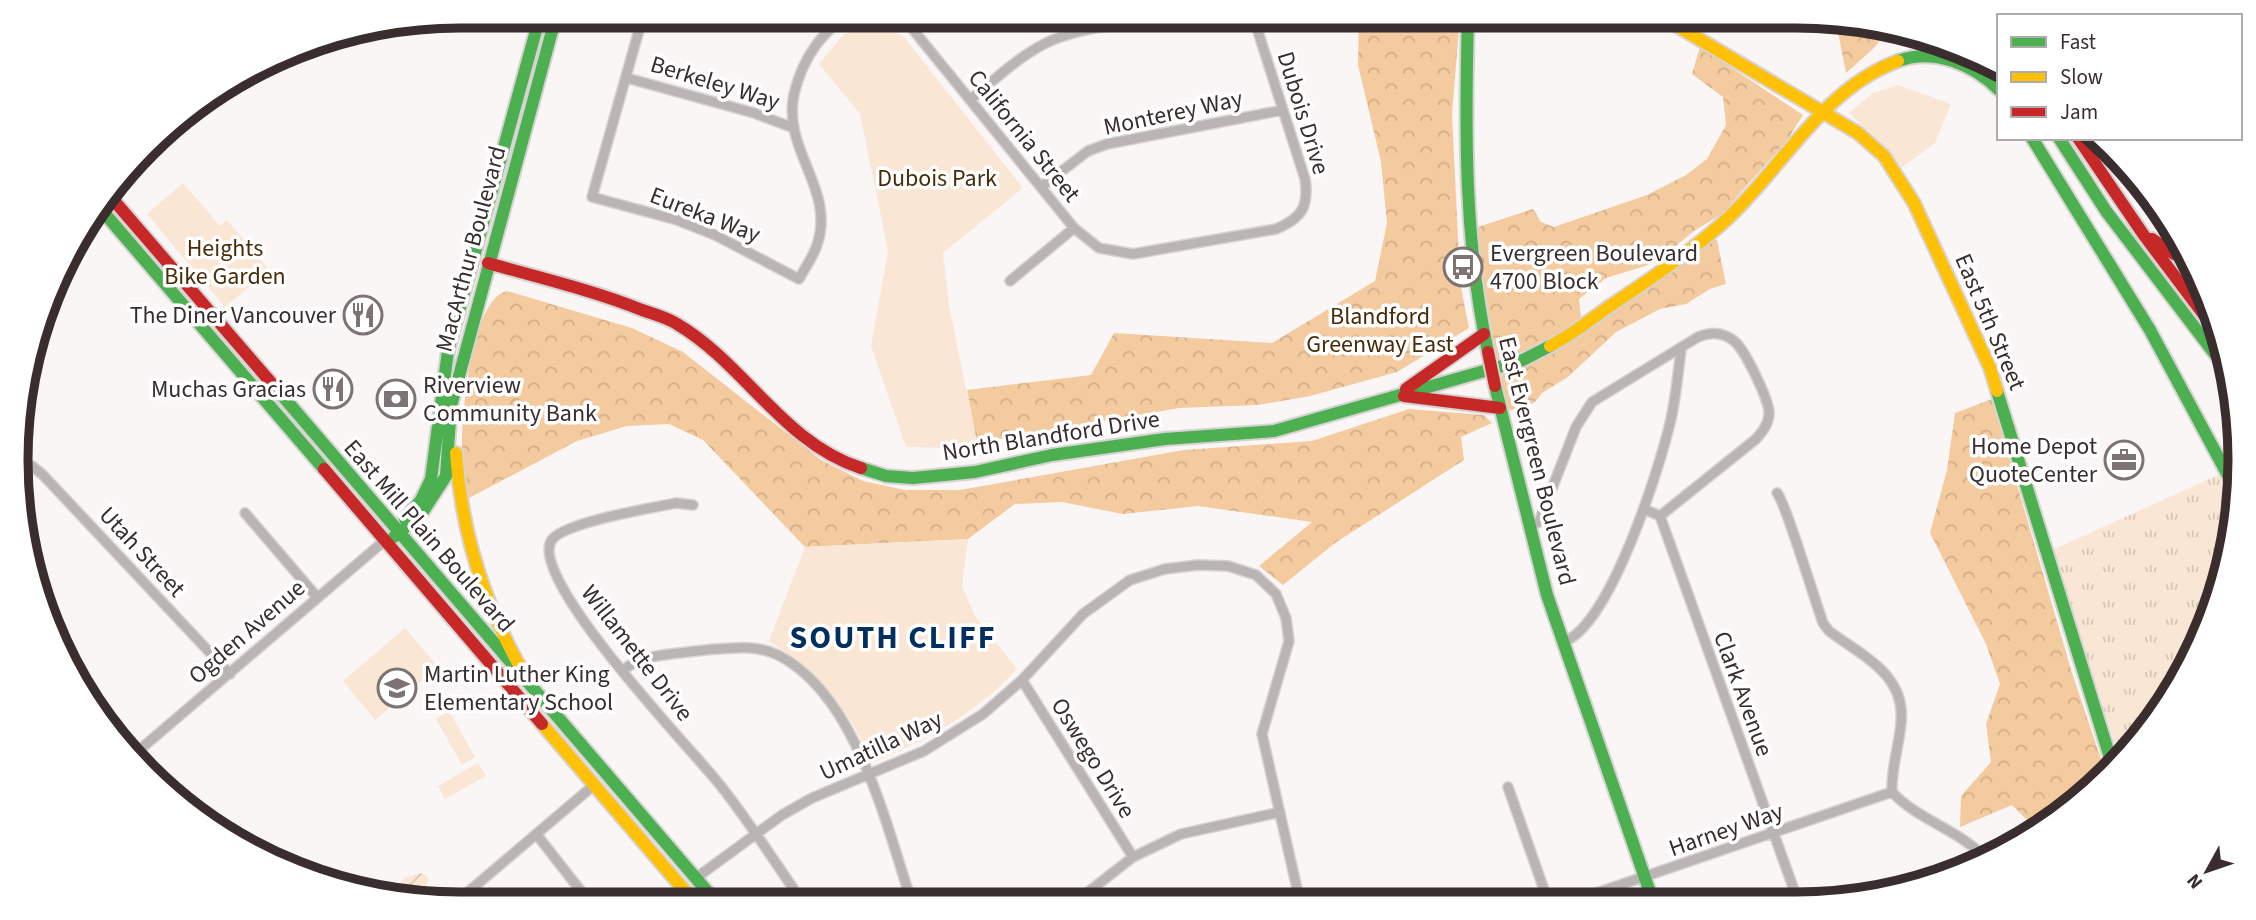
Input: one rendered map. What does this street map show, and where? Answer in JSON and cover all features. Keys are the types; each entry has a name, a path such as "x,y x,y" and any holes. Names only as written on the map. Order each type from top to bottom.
{"main road":[{"name":"MacArthur Boulevard","path":"397,531 416,507 431,479 448,351 537,28"},
{"name":"MacArthur Boulevard","path":"383,542 428,506 446,476 451,406 553,28"},
{"name":"East Evergreen Boulevard","path":"1468,28 1465,129 1471,245 1484,334 1529,526 1563,642 1649,892"},
{"name":"East 5th Street","path":"1679,28 1825,111 1873,145 1897,175 1971,323 1998,390 2110,756"},
{"name":"North Blandford Drive","path":"488,263 609,297 676,323 708,347 808,442 839,461 886,476 914,478 975,471 1052,455 1165,439 1274,431 1523,360 1554,344 1729,218 1825,111 1869,72 1913,56 1943,58 1969,66 1997,88"},
{"path":"2033,140 2150,330 2227,475"},
{"path":"2060,140 2106,211 2214,353"},
{"path":"2079,140 2143,234 2201,312"},
{"name":"East Mill Plain Boulevard","path":"114,201 708,892"},
{"path":"107,211 114,214 157,264 169,265"},
{"name":"East Mill Plain Boulevard","path":"105,214 383,542 686,892"},
{"path":"2143,234 2175,254"},
{"path":"168,288 186,298 225,341 232,339"},
{"path":"1397,395 1484,334"},
{"path":"1397,395 1500,408"},
{"path":"455,397 457,470 470,547 481,586 503,639 537,695"}],"street":[{"path":"627,78 640,28"},
{"path":"791,127 794,94 803,66 831,28"},
{"name":"California Street","path":"912,28 1074,228 1099,248 1133,254"},
{"path":"970,100 1023,57 1045,43 1072,34 1106,28"},
{"name":"Dubois Drive","path":"1133,254 1276,229 1291,223 1301,213 1308,196 1305,178 1257,28"},
{"name":"Berkeley Way","path":"627,78 754,113 791,127"},
{"name":"Eureka Way","path":"627,78 592,197 690,225 799,279 817,244 821,210 816,189 791,127"},
{"name":"Monterey Way","path":"1041,187 1088,151 1107,144 1283,110"},
{"path":"1010,281 1074,228"},
{"path":"1529,526 1539,522 1576,428 1592,402 1709,332 1735,341 1769,405 1767,424 1755,439 1660,516 1644,509"},
{"path":"1563,642 1588,626 1611,583 1644,509 1671,419 1681,349"},
{"name":"Utah Street","path":"28,465 43,475 230,674"},
{"path":"1777,493 1784,502 1791,534 1824,623 1829,631 1881,667 1894,684 1902,721 1891,775 1892,792 1920,817 1978,851"},
{"name":"Willamette Drive","path":"694,505 676,503 572,528 553,537 548,548 563,592 604,648 716,781 793,888"},
{"path":"245,513 317,597"},
{"name":"Clark Avenue","path":"1660,516 1795,892"},
{"name":"Ogden Avenue","path":"140,750 383,542"},
{"name":"Umatilla Way","path":"696,878 755,833 812,799 870,776 954,734 984,714 1023,680 1083,614 1130,580 1165,569 1198,565 1228,566 1256,575 1276,594 1286,618 1289,641 1262,734 1280,812"},
{"path":"624,670 640,658 741,646 778,654 807,676 847,727 870,776 908,892"},
{"name":"Oswego Drive","path":"1023,680 1133,857"},
{"path":"471,892 594,785"},
{"path":"1508,787 1545,892"},
{"name":"Harney Way","path":"1601,892 1892,792"},
{"path":"1087,892 1133,857 1181,834 1280,812 1298,892"},
{"path":"537,835 582,892"}],"green space":[{"name":"Dubois Park","path":"862,28 878,28 894,31 904,37 1023,188 943,253 949,305 977,443 946,448 906,447 871,346 888,251 860,114 819,64 844,34"},
{"name":"Blandford Greenway East","path":"1359,28 1459,28 1452,114 1459,259 1457,268 1469,328 1397,372 1310,396 1258,405 1179,408 977,443 967,390 1091,375 1114,333 1272,343 1375,281 1387,223 1381,162 1358,65"},
{"path":"1838,30 1883,37 1874,48 1846,73"},
{"path":"1700,47 1803,115 1788,139 1722,214 1694,231 1655,263 1606,278 1579,299 1581,317 1544,343 1494,366 1475,228 1533,209 1541,222 1554,227 1647,195 1686,175 1707,159 1726,125 1723,97 1692,74"},
{"path":"1898,85 1951,104 1935,143 1901,168 1891,152 1849,113 1873,93"},
{"name":"Heights Bike Garden","path":"183,183 220,226 227,220 269,270 225,307 147,214"},
{"path":"1710,240 1717,240 1726,284 1710,289 1686,304 1660,309 1616,332 1568,377 1542,393 1534,403 1505,412 1498,374 1516,366"},
{"path":"507,291 632,328 683,352 821,460 863,481 905,490 960,490 1184,450 1312,441 1409,409 1484,415 1492,423 1461,437 1464,460 1335,543 1283,585 1259,566 1312,522 1198,506 1123,514 1062,502 1015,504 968,539 805,547 703,440 669,424 627,426 577,441 469,498 462,445 471,359 485,314 495,298"},
{"path":"1992,399 2072,673 2102,764 2059,803 2030,823 2012,805 1960,827 1961,796 1991,762 1986,724 2000,684 1986,644 1930,533 1947,470 1955,413"},
{"path":"2218,475 2227,492 2220,544 2195,625 2155,700 2117,749 2052,550"},
{"path":"968,539 962,586 975,616 1017,669 968,712 914,744 874,762 854,726 817,679 769,641 805,547"},
{"path":"405,628 438,667 375,720 343,681"},
{"path":"449,711 475,757 462,765 436,719"},
{"path":"478,763 486,776 445,799 438,786"},
{"path":"420,873 426,875 429,881 422,890 397,887 404,878"}],"traffic: fast":[{"path":"405,519 421,500 431,479 448,351 537,28"},
{"path":"394,537 422,513 446,476 451,406 553,28"},
{"path":"1468,28 1466,101 1470,227 1488,352"},
{"path":"1898,61 1925,56 1952,61 1977,73 1997,88"},
{"path":"2033,140 2150,330 2227,475"},
{"path":"2060,140 2106,211 2214,353"},
{"path":"105,214 324,469"},
{"path":"861,468 886,476 913,478 975,472 1052,455 1165,439 1274,431 1523,360 1550,346"},
{"path":"274,386 708,892"},
{"path":"1495,386 1547,595 1650,892"},
{"path":"1997,391 2110,756"}],"traffic: slow":[{"path":"1680,28 1858,133 1884,156 1914,203 1990,368 1997,391"},
{"path":"1550,346 1699,243 1748,198 1826,109 1847,90 1898,61"},
{"path":"456,453 468,536 484,589 519,665"},
{"path":"542,724 686,892"}],"traffic: jam":[{"path":"2079,140 2143,234 2201,312"},
{"path":"114,201 274,386"},
{"path":"2152,239 2175,254"},
{"path":"488,263 604,296 673,322 723,360 809,441 833,456 861,468"},
{"path":"1406,389 1484,334"},
{"path":"1488,352 1495,386"},
{"path":"1404,396 1500,408"},
{"path":"324,469 542,724"}],"place":[{"name":"Evergreen Boulevard 4700 Block","path":"1463,267"},
{"name":"The Diner Vancouver","path":"363,315"},
{"name":"Muchas Gracias","path":"333,389"},
{"name":"Riverview Community Bank","path":"396,399"},
{"name":"Home Depot QuoteCenter","path":"2124,460"},
{"name":"Martin Luther King Elementary School","path":"397,688"}],"district":[{"name":"SOUTH CLIFF","path":"893,638"}]}
